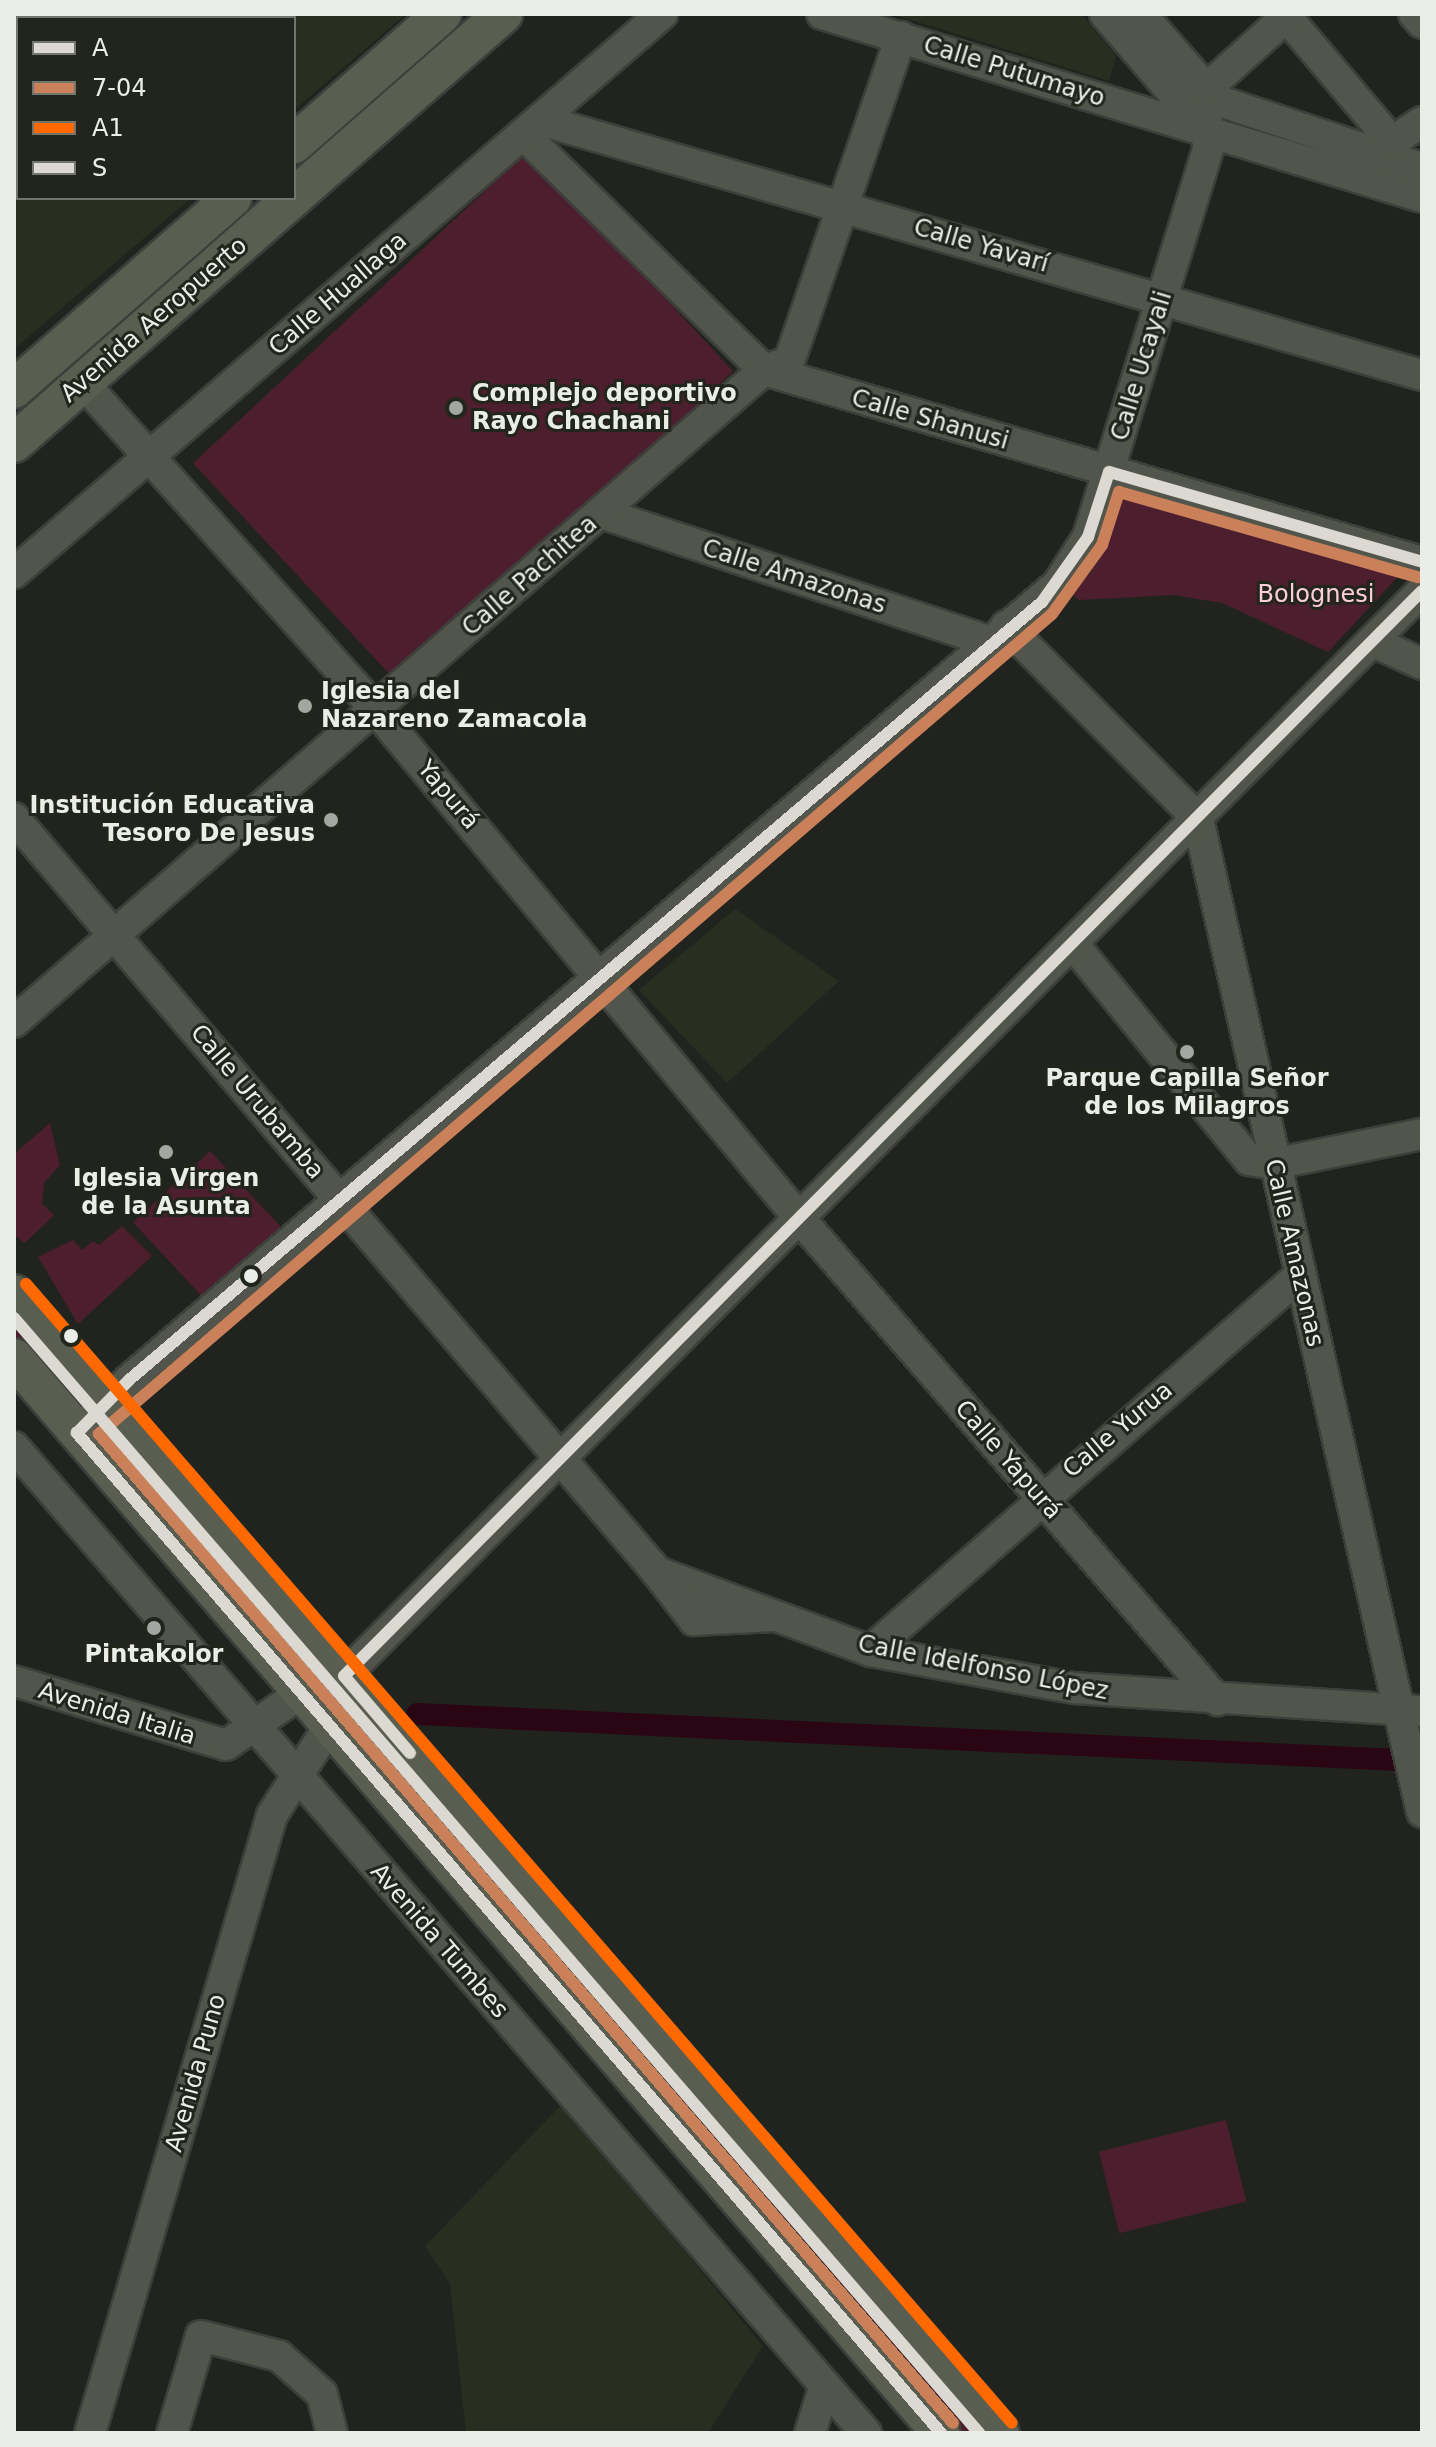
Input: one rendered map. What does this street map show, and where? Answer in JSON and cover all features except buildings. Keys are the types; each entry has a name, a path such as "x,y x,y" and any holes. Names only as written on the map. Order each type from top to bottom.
{"main road":[{"path":"296,142 442,14"},
{"name":"Avenida Aeropuerto","path":"296,196 503,14"},
{"name":"Avenida Aeropuerto","path":"14,389 230,200"},
{"name":"Avenida Aeropuerto","path":"14,443 292,200"},
{"path":"14,1294 1000,2433"},
{"path":"14,1358 941,2433"}],"street":[{"name":"Calle Huallaga","path":"14,573 662,14"},
{"name":"Calle Putumayo","path":"822,14 1422,197"},
{"path":"1105,14 1206,131"},
{"path":"1141,14 1205,90 1234,109 1390,150 1422,168"},
{"path":"1414,14 1422,23"},
{"path":"1205,90 1285,16 1390,150"},
{"name":"Calle Pachitea","path":"14,1022 764,370 789,362 901,37"},
{"name":"Calle Ucayali","path":"77,1433 340,1199 997,633 1042,602 1070,568 1109,472 1208,149 1205,90"},
{"path":"1390,150 1422,122"},
{"name":"Calle Yavarí","path":"531,127 843,205 1422,375"},
{"name":"Calle Shanusi","path":"531,127 764,370 1422,562"},
{"name":"Yapurá","path":"83,383 376,710 800,1219"},
{"name":"Calle Amazonas","path":"601,513 997,633 1198,819 1298,1277 1409,1720 1419,1799"},
{"path":"344,1676 1376,643 1422,591"},
{"path":"1376,643 1422,664"},
{"name":"Calle Urubamba","path":"14,818 559,1461"},
{"path":"1073,944 1249,1160 1273,1164 1422,1134"},
{"name":"Calle Yapurá","path":"800,1219 1217,1700"},
{"name":"Calle Yurua","path":"870,1651 1040,1496 1298,1277"},
{"name":"Calle Idelfonso López","path":"559,1461 657,1572 870,1651 1074,1688 1409,1720"},
{"name":"Avenida Tumbes","path":"19,1463 254,1725 866,2433"},
{"name":"Avenida Italia","path":"14,1681 199,1740 226,1745 301,1693"},
{"name":"Avenida Puno","path":"90,2433 272,1815 293,1773 330,1725"},
{"path":"172,2433 201,2336 279,2356 322,2394 332,2433"},
{"path":"810,2433 825,2385"}],"shaded area":[{"path":"14,14 406,14 296,108 296,16 16,16 16,200 189,200 14,349"},
{"path":"892,14 1081,14 1116,56 1109,81"},
{"path":"735,909 839,981 727,1083 639,990"},
{"path":"562,2104 763,2346 708,2433 466,2433 450,2284 425,2246"}],"green space":[{"name":"Complejo deportivo Rayo Chachani","path":"528,151 733,371 398,683 193,463"},
{"name":"Bolognesi","path":"1122,494 1403,571 1328,652 1222,603 1174,595 1079,600 1071,593 1091,572"},
{"path":"50,1123 60,1165 44,1183 42,1204 54,1215 25,1243 14,1235 14,1154"},
{"path":"210,1151 282,1228 205,1299 133,1223"},
{"path":"122,1226 152,1256 78,1324 38,1257 73,1240 82,1250 93,1241 99,1245"},
{"path":"14,1309 79,1385 61,1400 14,1344"},
{"path":"115,1433 300,1646 286,1658 101,1445"},
{"path":"371,1725 986,2432 960,2433 356,1738"},
{"path":"1226,2120 1246,2202 1119,2233 1099,2152"}],"waterway":[{"path":"417,1714 1422,1761"}],"transit line":[{"name":"A","path":"941,2433 77,1433 129,1380 1042,602 1088,537 1109,472 1422,562"},
{"name":"7-04","path":"953,2423 99,1434 1052,614 1102,545 1119,492 1418,577"},
{"name":"A","path":"410,1753 344,1676 1422,591"},
{"name":"A1","path":"26,1284 1012,2423"},
{"name":"S","path":"14,1318 979,2433"}],"place":[{"name":"Complejo deportivo Rayo Chachani","path":"456,408"},
{"name":"Iglesia del Nazareno Zamacola","path":"305,706"},
{"name":"Institución Educativa Tesoro De Jesus","path":"331,820"},
{"name":"Parque Capilla Señor de los Milagros","path":"1187,1052"},
{"name":"Iglesia Virgen de la Asunta","path":"166,1152"},
{"name":"Pintakolor","path":"154,1628"}]}
